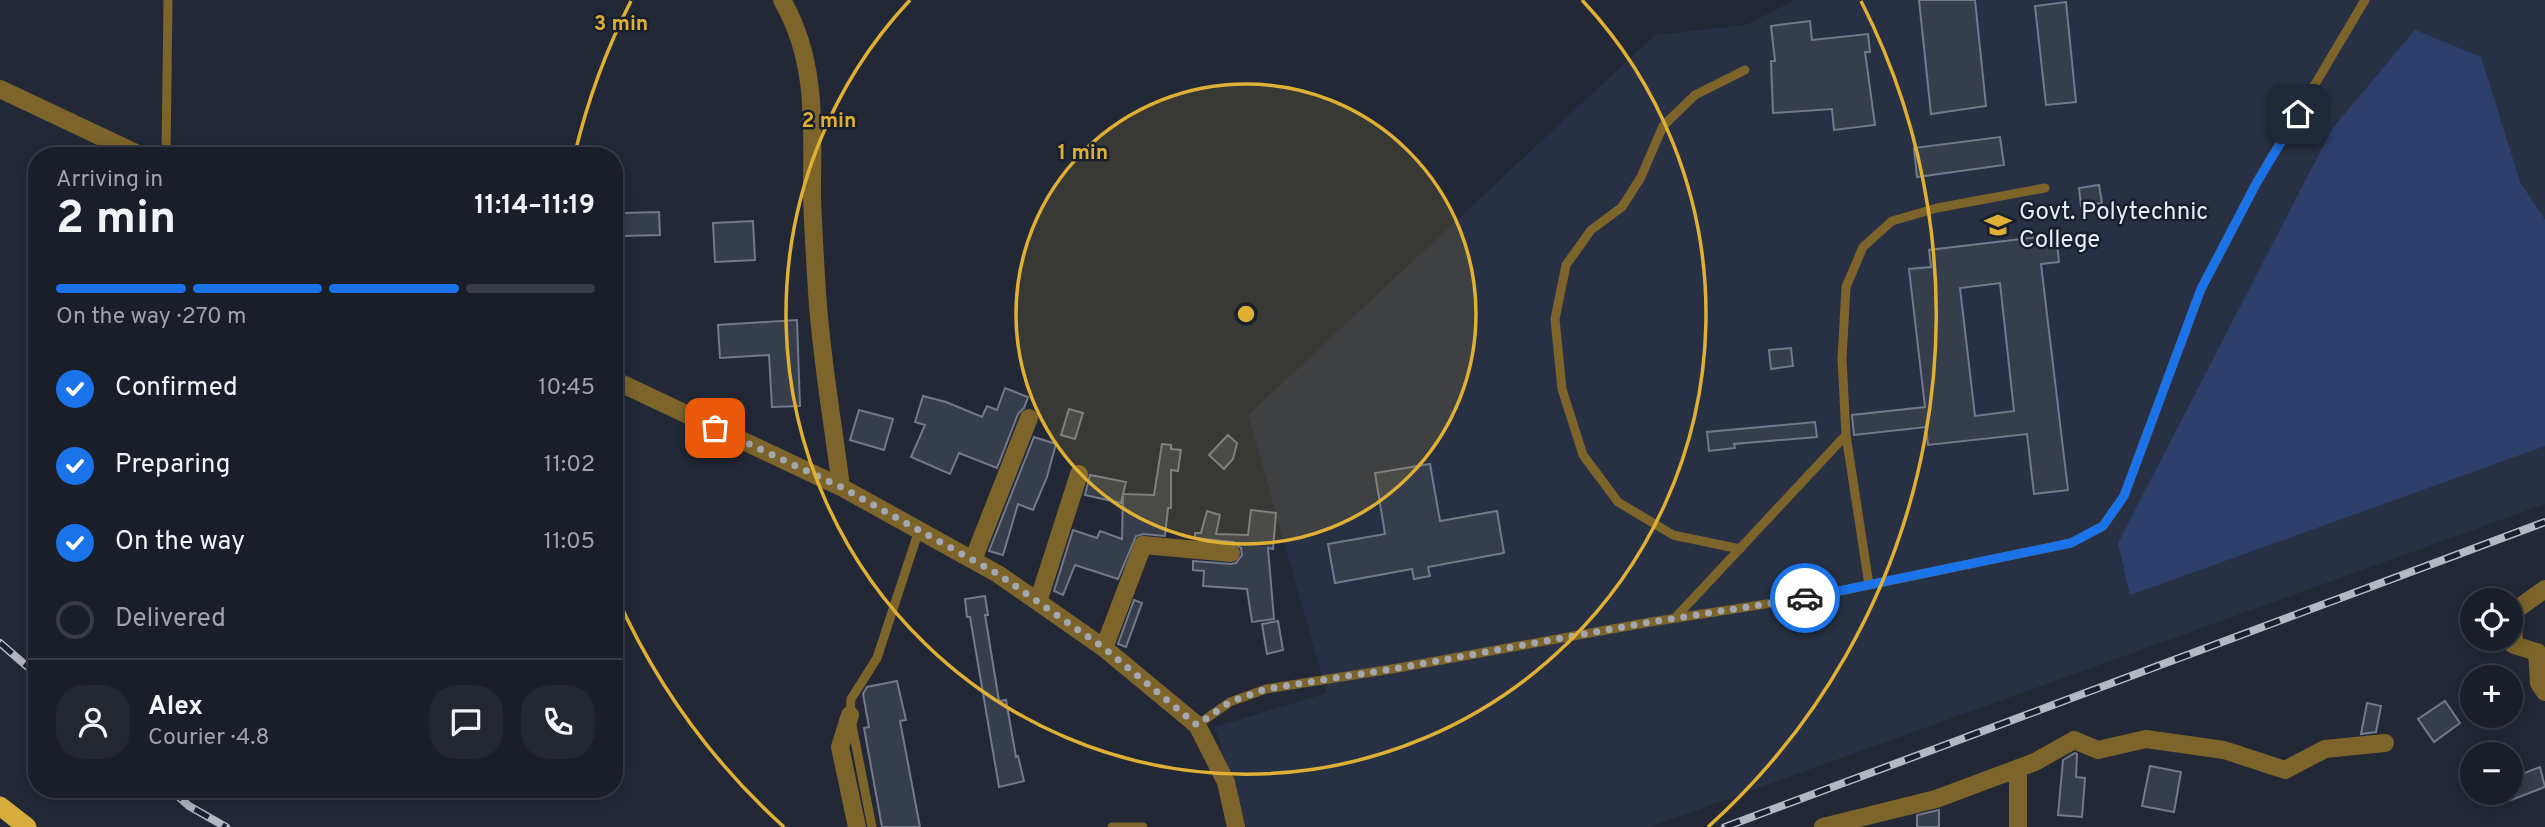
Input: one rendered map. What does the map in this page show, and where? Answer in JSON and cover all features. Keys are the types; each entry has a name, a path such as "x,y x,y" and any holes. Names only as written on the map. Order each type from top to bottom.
{"highway":[{"path":"0,806 27,827"}],"street":[{"path":"782,0 793,20 807,63 812,106 812,200 817,295 841,487"},
{"path":"0,89 123,147"},
{"path":"623,384 841,487 998,574 1104,648 1197,725 1226,782 1236,827"},
{"path":"973,560 1028,418"},
{"path":"1038,601 1079,474"},
{"path":"1104,648 1143,545 1231,553"},
{"path":"2545,589 2512,612 2514,645 2536,652 2539,683 2545,692"},
{"path":"850,715 840,747 857,827"},
{"path":"1823,827 1936,799 2035,762 2074,740 2098,750 2146,739 2224,750 2285,770 2325,749 2385,743"},
{"path":"2018,768 2018,827"}],"lane":[{"path":"166,147 168,0"},
{"path":"1197,725 1230,702 1266,689 1815,596 2071,543 2103,526 2124,496 2201,289 2257,182 2365,0"},
{"path":"1740,549 1673,535 1618,502 1583,455 1562,389 1555,319 1566,265 1591,230 1622,206 1641,177 1663,126 1695,95 1745,70"},
{"path":"1869,585 1846,435 1842,359 1846,287 1863,247 1892,221 1937,208 2045,188"},
{"path":"1675,618 1846,435"},
{"path":"872,827 850,715 851,699 877,658 919,530"},
{"path":"1112,827 1143,827"}],"shaded area":[{"name":"Govt. Polytechnic College","path":"1795,0 2545,0 2545,504 1650,827 1246,827 1215,727 1327,693 1248,415 1655,35 1746,25"},
{"path":"2415,30 2481,57 2520,182 2545,220 2545,446 2130,595 2118,543 2332,129"}],"building":[{"path":"1919,0 1975,0 1986,106 1931,114"},
{"path":"2066,2 2076,102 2046,105 2035,6"},
{"path":"1810,21 1812,40 1868,34 1870,52 1865,52 1875,125 1834,130 1832,109 1773,113 1771,61 1775,61 1771,26"},
{"path":"2000,137 2004,165 1917,177 1914,148"},
{"path":"2099,185 2102,203 2081,206 2079,188"},
{"path":"659,212 660,235 623,236 623,213"},
{"path":"753,221 755,260 715,262 713,223"},
{"path":"2056,235 2059,262 2041,264 2068,490 2034,494 2027,434 1928,445 1926,427 1854,435 1852,415 1925,407 1909,269 1931,267 1929,250","holes":["2000,283 2014,411 1975,416 1960,288"]},
{"path":"797,320 800,406 772,407 769,355 720,358 718,325"},
{"path":"1791,348 1793,366 1771,369 1769,350"},
{"path":"1005,388 1028,397 1024,408 1018,414 997,468 959,453 950,474 911,457 925,425 915,422 923,396 982,417 987,406 997,410"},
{"path":"1069,409 1083,413 1075,439 1061,435"},
{"path":"859,410 893,419 884,450 850,440"},
{"path":"1815,422 1817,437 1734,444 1735,448 1709,451 1707,432"},
{"path":"1228,435 1237,443 1233,459 1224,469 1209,455"},
{"path":"1034,437 1056,444 1047,477 1033,510 1018,504 1003,555 989,551"},
{"path":"1162,444 1181,450 1178,471 1171,470 1171,508 1168,508 1165,536 1136,536 1118,579 1075,565 1063,595 1054,591 1073,530 1097,538 1100,531 1122,539 1123,494 1154,495"},
{"path":"1430,464 1440,521 1497,511 1504,553 1428,567 1430,576 1414,579 1412,569 1335,583 1328,544 1385,534 1375,473"},
{"path":"1090,475 1126,482 1121,503 1085,495"},
{"path":"1251,510 1276,513 1273,549 1268,548 1274,619 1252,622 1247,589 1203,586 1204,571 1193,570 1193,561 1231,564 1236,563 1242,555 1241,548 1233,542 1195,538 1195,533 1201,533 1207,511 1220,515 1216,534 1248,535"},
{"path":"985,596 988,615 985,615 999,701 1006,700 1016,757 1018,756 1024,781 999,787 965,599"},
{"path":"1134,600 1142,603 1126,647 1118,644"},
{"path":"1278,621 1283,650 1267,654 1262,624"},
{"path":"897,681 906,720 900,721 920,827 882,827 864,728 869,727 863,694 867,687"},
{"path":"2445,701 2460,723 2434,742 2418,719"},
{"path":"2367,703 2381,706 2376,732 2361,734"},
{"path":"2075,753 2076,777 2085,778 2082,817 2058,815 2063,760"},
{"path":"2150,766 2181,772 2174,812 2142,806"},
{"path":"2540,767 2545,787 2523,795 2523,773"},
{"path":"1939,810 1939,827 1917,827 1917,815"}],"railway":[{"path":"1725,827 2545,522"},
{"path":"0,643 28,667"},
{"path":"180,798 226,827"}],"way so far":[{"path":"715,428 841,487 998,574 1104,648 1197,725 1230,702 1266,689 1805,598"}],"place":[{"name":"Govt. Polytechnic College","path":"1998,225"}],"route":[{"path":"1805,598 2071,543 2103,526 2124,496 2201,289 2257,182 2298,114"}]}
